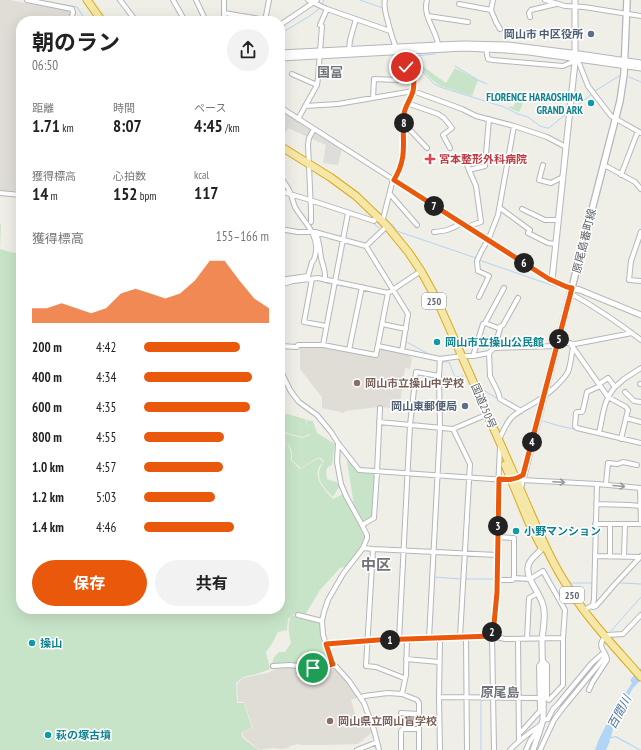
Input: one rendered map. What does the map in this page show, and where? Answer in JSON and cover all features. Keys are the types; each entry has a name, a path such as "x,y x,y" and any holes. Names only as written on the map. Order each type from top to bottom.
{"highway":[{"path":"87,0 98,16"},
{"path":"92,0 103,16"},
{"name":"国道250号","path":"285,149 309,165"},
{"name":"国道250号","path":"285,153 330,177 356,196 409,253 437,300 486,415 518,478 520,489 555,566 577,602 605,639 641,677"},
{"name":"国道250号","path":"486,415 500,445"},
{"name":"国道250号","path":"518,478 520,502 553,570 568,595 641,681"}],"main road":[{"name":"原尾島番町線","path":"518,478 544,396 622,94 627,0"},
{"path":"520,489 520,502"}],"street":[{"path":"27,0 52,3 72,9 72,16"},
{"path":"120,0 132,16"},
{"path":"173,0 182,16"},
{"path":"196,0 204,16"},
{"path":"224,0 224,13 242,16"},
{"path":"266,16 269,0"},
{"path":"308,0 315,1 327,9 390,31"},
{"path":"285,193 374,221 378,218 383,219 394,180 400,168 404,154 404,115 405,108 413,91 414,76 406,67 397,50 390,31 385,11 386,0"},
{"path":"427,0 425,5 438,45"},
{"path":"493,0 491,10 500,29"},
{"path":"545,0 565,6 584,7 641,16"},
{"path":"552,280 575,57 574,0"},
{"path":"285,22 315,1"},
{"path":"459,4 491,10"},
{"path":"530,17 530,10 557,4"},
{"path":"298,118 317,85 322,26 320,24 327,9"},
{"path":"428,16 468,22"},
{"path":"349,50 350,40 356,19"},
{"path":"285,58 349,50 397,50 438,45 464,44 507,45 575,57 588,86 611,116 640,132 621,175"},
{"path":"285,53 320,54 459,48 529,52 624,63 641,63"},
{"path":"486,49 488,59 492,60 564,66 570,63 575,57"},
{"path":"624,63 641,68"},
{"path":"292,74 317,85"},
{"path":"373,98 374,80 398,80"},
{"path":"305,106 338,104 413,91 462,108 476,116 547,137 566,147"},
{"path":"408,103 438,114 444,118 452,128 443,135 450,148"},
{"path":"285,110 549,279 567,287 588,304 641,340"},
{"path":"469,170 485,166 489,119"},
{"path":"404,126 412,131 427,148"},
{"path":"479,297 489,276 478,271 478,259 500,208 514,126"},
{"path":"311,222 308,145 309,138 314,129"},
{"path":"466,162 476,186 481,222 472,225 470,228"},
{"path":"543,165 539,180 551,183 563,177"},
{"path":"603,166 608,167 635,182 641,189"},
{"path":"285,185 295,206 314,232 320,245 322,261 326,274 325,280"},
{"path":"0,193 16,195"},
{"path":"390,194 417,225"},
{"path":"500,208 530,230 528,233 548,243 556,244"},
{"path":"522,209 545,220 558,220"},
{"path":"323,345 348,214"},
{"path":"434,232 448,230 461,223"},
{"path":"366,246 386,227"},
{"path":"285,229 314,232 366,246 408,314 402,351"},
{"path":"285,279 308,276 312,262 315,260 316,242 314,232"},
{"path":"641,232 631,261 629,280 641,281"},
{"path":"285,283 318,278 362,289 388,293 420,272"},
{"path":"312,279 304,322 326,326"},
{"path":"473,356 483,324 485,323 504,288"},
{"path":"349,350 362,289"},
{"path":"571,291 580,290 641,315"},
{"path":"285,346 323,345 376,355 388,293"},
{"path":"378,346 440,359 489,353 494,348 500,327 503,325 518,298"},
{"path":"485,323 498,328 500,327"},
{"path":"382,324 406,329"},
{"path":"494,348 570,343 575,344 632,333"},
{"path":"570,343 608,397 626,407 628,410 621,439"},
{"path":"494,750 492,636 497,580 500,445 507,424 511,418 552,390 566,374 570,366 573,348"},
{"path":"489,353 490,376 500,399 520,411"},
{"path":"429,639 440,428 440,359"},
{"path":"599,433 608,397 624,379 641,368"},
{"path":"399,640 410,425 416,372 439,376"},
{"path":"615,388 608,378 587,392 583,410 582,412 577,412 576,414 575,426 577,428 641,443"},
{"path":"285,380 290,390 299,402 317,415 331,432 338,444 360,470 438,476 499,479 518,478 641,488 641,524 595,524"},
{"path":"624,392 634,400 641,402"},
{"path":"362,525 374,518 378,472 380,408"},
{"path":"379,422 454,429 486,415"},
{"path":"626,418 641,422"},
{"path":"454,429 470,464 460,637"},
{"path":"338,444 337,462 341,484 367,535 367,538 363,548 343,574 328,600 322,621 323,635 333,664 361,698 374,730 379,750"},
{"path":"606,484 608,464 618,464 623,462 637,464"},
{"path":"586,609 593,605 596,484"},
{"path":"596,504 640,506"},
{"path":"610,524 610,556"},
{"path":"624,557 625,524"},
{"path":"497,537 514,538 514,578"},
{"path":"363,548 497,556"},
{"path":"533,750 543,722 542,639 544,610 543,602 528,574 528,568 530,561 542,548"},
{"path":"373,549 366,666 376,667 404,678"},
{"path":"595,556 640,557"},
{"path":"586,609 596,606 640,557"},
{"path":"497,580 512,580 514,578 530,579 543,571 565,610 563,638 563,685 549,700 547,698 547,665 543,661"},
{"path":"527,639 529,598 538,593"},
{"path":"577,602 581,603 586,609"},
{"path":"298,615 322,621"},
{"path":"589,690 607,660 607,656 605,655 601,646 601,642 607,635 623,634 641,615"},
{"path":"326,644 492,636 505,639 563,638"},
{"path":"466,637 467,750"},
{"path":"440,638 440,750"},
{"path":"402,694 404,678 406,676 407,639"},
{"path":"518,639 519,740"},
{"path":"510,750 519,740 548,719 553,709 592,664 602,654 605,655"},
{"path":"540,750 554,720 605,655"},
{"path":"406,659 439,662"},
{"path":"519,732 522,731 540,711 539,666 543,661"},
{"path":"273,666 290,665 313,668 333,664"},
{"path":"361,698 364,696 388,693 402,694 417,700 419,703 419,750"},
{"path":"439,697 539,698"},
{"path":"401,713 419,714"},
{"path":"526,750 530,741 543,722"},
{"path":"401,750 401,731 403,729 419,729"},
{"path":"357,750 378,742"}],"shaded area":[{"path":"0,0 10,0 69,11 70,16 16,16 16,191 0,190"},
{"path":"285,112 312,130 308,137 288,128 285,134"},
{"path":"314,132 342,149 338,165 323,163 326,145 310,138"},
{"name":"岡山市立操山中学校","path":"322,346 377,357 379,349 381,348 408,353 412,359 410,369 405,368 399,409 379,407 345,411 344,413 322,408 322,397 300,369 300,347"},
{"path":"333,666 359,697 351,700 357,720 368,717 374,731 358,744 299,744 282,749 272,748 259,750 243,736 243,732 253,728 244,702 238,702 237,684 243,678 267,673 281,667"}],"green space":[{"path":"417,63 446,83 455,68 478,80 472,96 440,86 431,79"},
{"path":"517,100 523,103 519,112 509,108 510,106 513,107"},
{"path":"0,224 1,224 0,249"},
{"path":"0,249 16,253 16,614 285,614 285,444 288,444 291,453 291,460 300,469 319,458 323,462 319,467 319,481 333,499 343,494 365,537 362,546 346,567 340,568 320,590 305,615 294,614 292,616 297,615 321,622 331,662 329,664 314,667 293,664 272,664 274,657 279,652 285,652 291,643 289,626 291,616 288,619 287,630 278,632 266,652 270,669 243,677 236,683 237,703 244,703 252,728 242,732 242,737 258,750 0,750"},
{"path":"285,413 305,419 310,434 302,437 285,432"},
{"path":"306,420 313,421 317,433 335,444 332,465 328,467 326,471 327,479 339,483 339,487 333,497 322,485 319,477 319,472 324,461 319,457 301,468 292,460 292,452 289,444 285,443 285,433 302,438 310,435"},
{"path":"346,455 361,473 373,473 375,475 373,516 367,520 363,521 354,505"}],"water":[{"path":"641,668 641,680 633,688 626,703 619,711 611,726 613,729 611,737 616,736 641,750 615,737 609,739 610,741 606,750 595,750 599,739 621,697 625,694 632,683 630,680"}],"waterway":[{"path":"37,0 77,7 83,16"},
{"path":"322,5 324,0"},
{"path":"360,0 383,8"},
{"path":"285,31 320,8"},
{"path":"413,56 435,54"},
{"path":"408,66 414,62 434,84 504,107 528,117 540,126 549,128 566,114"},
{"path":"455,66 487,84"},
{"path":"595,91 619,76"},
{"path":"629,77 641,82"},
{"path":"573,109 592,94"},
{"path":"350,215 374,223 377,227 379,227"},
{"path":"390,224 392,224 397,231 476,258"},
{"path":"479,260 557,287"},
{"path":"326,283 332,284"},
{"path":"337,285 359,289"},
{"path":"405,341 432,356"},
{"path":"442,362 449,362 455,377 463,376"},
{"path":"473,372 480,388 498,399"},
{"path":"543,421 641,445"},
{"path":"433,592 434,577 461,579"},
{"path":"465,579 495,579"},
{"path":"514,581 528,581"},
{"path":"569,583 592,583"},
{"path":"621,583 641,584"},
{"path":"611,631 641,597"},
{"path":"442,644 442,695"},
{"path":"481,699 481,750"}],"place":[{"name":"岡山市 中区役所","path":"591,34"},
{"name":"FLORENCE HARAOSHIMA GRAND ARK","path":"591,103"},
{"name":"宮本整形外科病院","path":"430,159"},
{"name":"岡山市立操山公民館","path":"437,342"},
{"name":"岡山市立操山中学校","path":"357,383"},
{"name":"岡山東郵便局","path":"465,406"},
{"name":"小野マンション","path":"516,531"},
{"name":"操山","path":"32,643"},
{"name":"岡山県立岡山盲学校","path":"330,721"},
{"name":"萩の塚古墳","path":"48,735"}],"district":[{"name":"国富","path":"330,72"},
{"name":"中区","path":"376,564"},
{"name":"原尾島","path":"500,692"}],"route":[{"path":"313,668 333,664 326,644 378,640 492,636 497,592 499,479 511,480 523,475 572,288 549,279 394,180 398,174 404,154 404,115 405,108 413,91 414,76 406,67"}],"water label":[{"name":"百間川","path":"619,712"}]}
